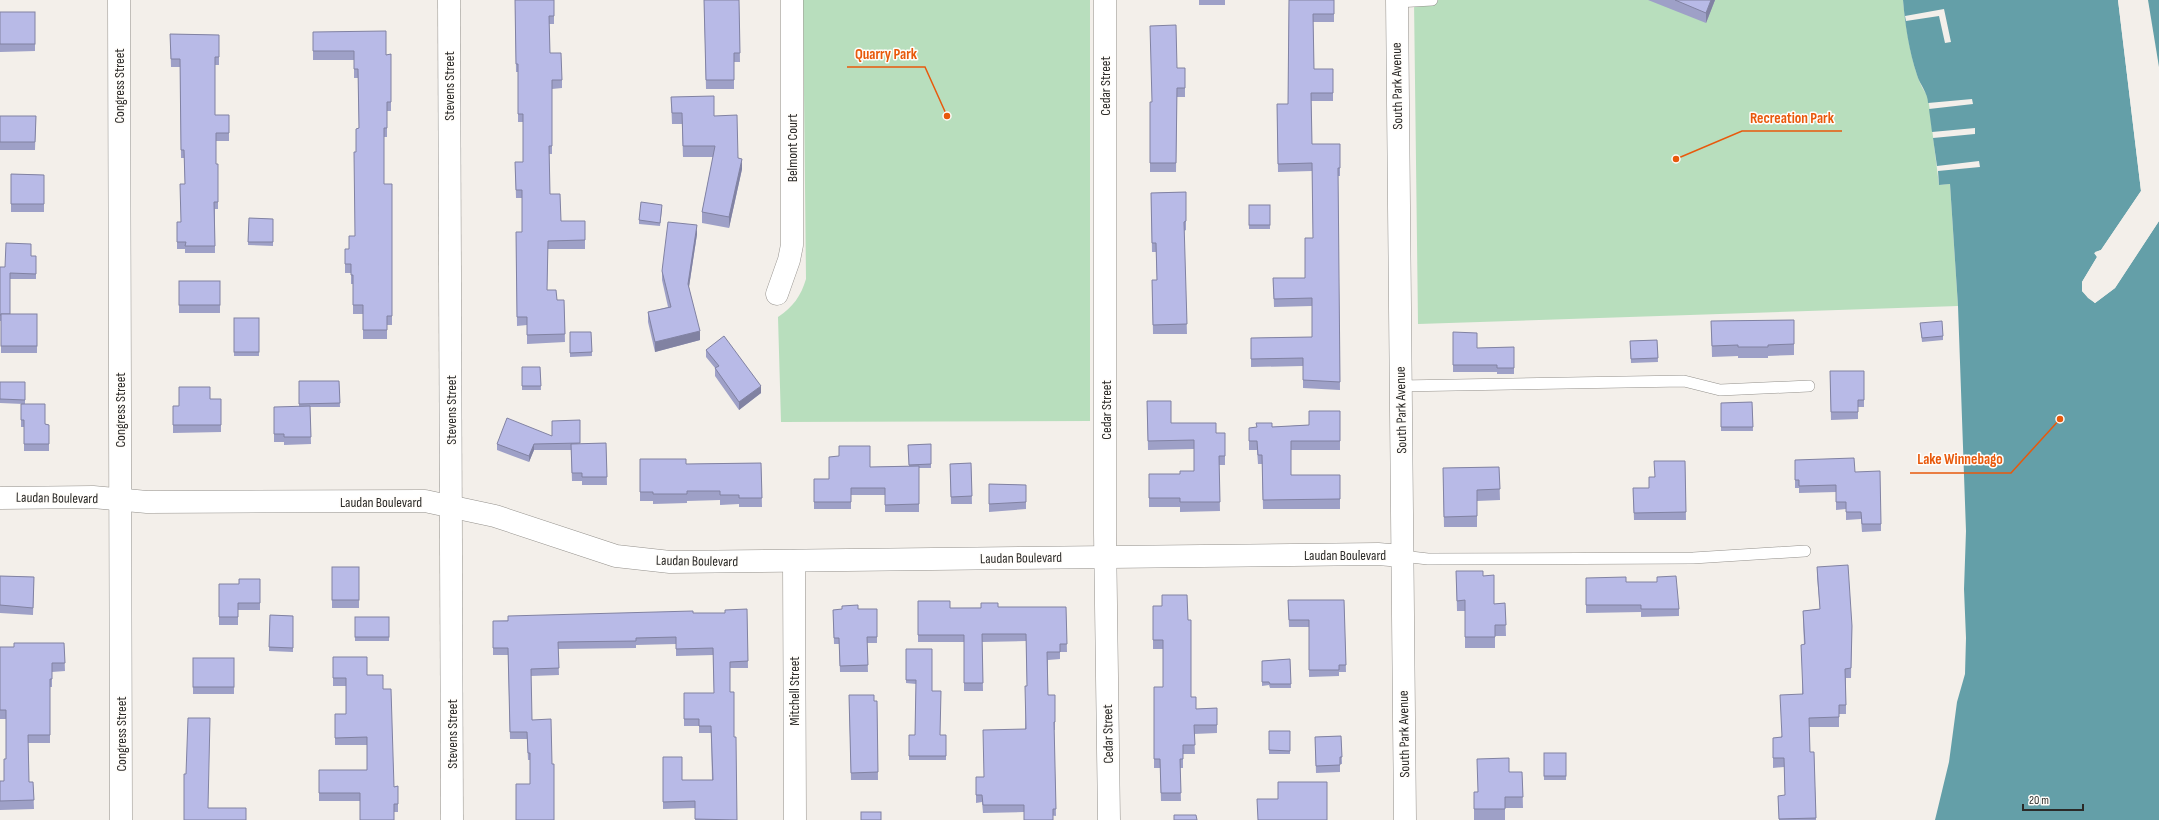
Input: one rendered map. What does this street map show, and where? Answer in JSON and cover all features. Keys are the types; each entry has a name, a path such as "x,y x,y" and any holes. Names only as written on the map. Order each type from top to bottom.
{"street":[{"name":"Congress Street","path":"119,0 121,820"},
{"name":"Stevens Street","path":"449,0 452,820"},
{"name":"Belmont Court","path":"777,294 789,260 792,245 792,0"},
{"name":"Cedar Street","path":"1105,0 1106,556 1109,820"},
{"name":"South Park Avenue","path":"1397,1 1405,820"},
{"name":"Laudan Boulevard","path":"0,498 93,497 147,502 425,501 495,516 610,554 634,559 670,562 1106,556 1378,554 1402,556"},
{"name":"Mitchell Street","path":"794,561 795,820"}],"lane":[{"path":"1397,1 1432,0"},
{"path":"1400,386 1684,382 1720,390 1809,386"},
{"path":"1402,556 1428,559 1637,559 1693,558 1805,551"}],"green space":[{"path":"803,0 1090,0 1090,421 781,422 778,317 796,301 802,291 806,279"},
{"path":"1414,0 1903,0 1914,65 1918,77 1928,96 1939,185 1950,184 1958,306 1418,324"}],"water":[{"path":"1903,0 2118,0 2141,191 2101,250 2095,252 2097,257 2082,282 2082,291 2095,303 2115,288 2159,221 2159,820 1935,820 1949,762 1957,702 1965,674 1966,638 1964,589 1966,531 1958,306 1950,184 1939,185 1938,171 1980,167 1979,161 1937,166 1933,138 1975,134 1975,128 1932,132 1929,109 1973,104 1972,99 1928,103 1927,96 1918,79 1914,66 1906,28"},
{"path":"2148,0 2159,0 2159,67"}],"pier":[{"path":"2118,0 2120,0 2143,191 2103,251 2097,253 2099,258 2084,283 2084,290 2089,297 2095,301 2113,287 2159,219 2159,221 2115,288 2095,303 2082,291 2082,282 2097,257 2094,253 2101,250 2141,191"},
{"path":"1944,9 1951,42 1945,43 1939,16 1906,21 1905,16"}],"building":[{"path":"515,0 554,0 554,16 549,16 550,53 561,53 562,80 552,80 552,146 549,146 550,194 560,194 561,221 585,221 585,240 548,241 547,290 556,290 557,300 564,300 565,334 527,335 527,317 517,317 516,232 522,232 522,190 516,190 515,162 523,162 523,114 518,114 518,64 516,64"},
{"path":"704,0 739,0 740,53 734,53 734,80 706,80"},
{"path":"1289,0 1334,0 1334,14 1313,14 1314,69 1333,69 1333,93 1311,93 1312,144 1340,144 1340,168 1338,168 1340,382 1303,380 1303,358 1251,359 1251,338 1312,337 1312,298 1274,299 1273,278 1305,278 1305,238 1313,238 1312,163 1278,164 1277,104 1288,104"},
{"path":"1675,0 1711,0 1706,13"},
{"path":"0,12 35,12 35,44 0,44"},
{"path":"1176,25 1177,68 1185,68 1185,88 1177,88 1176,163 1150,163 1150,102 1152,102 1150,26"},
{"path":"386,31 386,55 391,54 391,102 387,102 387,128 384,128 384,184 392,184 392,316 387,316 387,330 363,330 363,305 353,305 353,275 351,275 351,264 345,264 345,249 349,249 349,236 355,236 354,152 356,152 356,129 359,128 358,69 354,69 354,51 313,51 313,32"},
{"path":"170,34 219,35 219,57 215,57 215,115 229,115 229,133 216,133 218,202 214,202 215,246 185,246 186,242 177,242 177,222 181,222 180,184 185,184 184,150 181,150 180,59 171,59"},
{"path":"714,96 714,116 737,115 738,158 742,159 729,217 702,212 715,146 683,146 682,113 672,113 671,97"},
{"path":"0,116 36,116 35,142 0,142"},
{"path":"11,174 44,175 44,204 11,204"},
{"path":"1186,192 1186,221 1184,222 1187,324 1153,325 1152,280 1157,280 1156,243 1152,243 1151,193"},
{"path":"641,202 662,205 660,223 639,220"},
{"path":"1249,205 1270,205 1270,225 1249,225"},
{"path":"249,218 273,219 273,242 248,242"},
{"path":"668,222 697,225 688,284 700,331 655,342 648,312 671,307 662,271"},
{"path":"6,243 31,244 31,256 36,256 36,274 10,273 10,314 0,315 0,267 5,267"},
{"path":"179,281 220,281 220,305 179,305"},
{"path":"1,314 37,314 37,346 1,346"},
{"path":"234,318 259,318 259,352 234,352"},
{"path":"1794,320 1794,344 1768,345 1768,347 1738,347 1738,345 1712,346 1711,321"},
{"path":"1942,321 1943,336 1922,338 1920,323"},
{"path":"570,332 591,332 592,352 570,353"},
{"path":"1453,332 1477,333 1477,348 1514,347 1514,368 1497,368 1497,365 1453,365"},
{"path":"724,336 761,386 739,402 715,368 719,366 706,350"},
{"path":"1657,340 1658,358 1631,359 1630,341"},
{"path":"522,367 540,367 541,386 522,386"},
{"path":"1830,371 1864,371 1864,400 1858,400 1858,412 1831,412"},
{"path":"299,381 339,381 340,403 299,404"},
{"path":"0,382 25,382 25,400 0,399"},
{"path":"179,387 210,387 210,399 221,399 221,425 173,425 173,406 179,406"},
{"path":"1147,401 1171,401 1171,423 1216,423 1216,433 1225,433 1225,456 1219,456 1220,502 1180,502 1180,498 1149,498 1149,474 1180,474 1180,471 1194,471 1194,440 1148,441"},
{"path":"1752,402 1753,427 1721,427 1721,403"},
{"path":"21,404 45,404 45,424 49,425 49,444 24,444 24,420 21,420"},
{"path":"310,406 311,437 284,437 284,434 274,434 274,407"},
{"path":"1309,411 1340,411 1340,441 1291,441 1291,475 1340,475 1340,499 1263,500 1262,455 1258,455 1257,441 1249,441 1249,428 1257,427 1256,423 1272,423 1272,427 1309,425"},
{"path":"507,418 552,436 552,421 580,420 580,443 534,444 529,456 497,444"},
{"path":"606,443 607,477 582,477 582,473 572,473 571,444"},
{"path":"931,444 931,464 909,465 908,445"},
{"path":"839,446 870,446 870,467 919,466 919,504 885,505 885,488 851,488 851,502 814,502 814,479 829,479 829,457 839,456"},
{"path":"1854,458 1855,472 1880,471 1881,524 1862,524 1861,512 1846,512 1846,502 1836,502 1836,485 1799,486 1799,480 1795,480 1795,460"},
{"path":"640,459 686,459 686,464 761,463 762,498 739,498 739,495 720,495 720,491 687,491 687,494 653,494 653,492 640,492"},
{"path":"1654,461 1685,461 1686,512 1634,513 1633,488 1649,488 1649,477 1655,477"},
{"path":"971,463 972,496 951,497 950,464"},
{"path":"1499,467 1500,489 1477,490 1477,516 1444,517 1443,468"},
{"path":"989,484 1026,485 1026,502 989,504"},
{"path":"1848,565 1852,626 1851,668 1845,669 1846,705 1839,705 1839,717 1809,718 1810,752 1814,752 1816,818 1779,819 1778,796 1785,795 1784,758 1773,758 1773,738 1782,737 1780,695 1803,694 1801,645 1805,644 1803,611 1820,609 1817,567"},
{"path":"332,567 359,567 359,600 332,600"},
{"path":"1456,571 1483,571 1483,576 1494,575 1494,604 1505,603 1506,625 1495,625 1495,637 1465,637 1465,600 1457,601"},
{"path":"0,576 34,577 33,608 0,605"},
{"path":"1676,576 1679,609 1641,609 1641,605 1586,605 1586,578 1626,577 1626,582 1657,582 1657,577"},
{"path":"239,579 260,579 260,603 238,603 238,617 219,617 219,584 239,584"},
{"path":"1162,595 1187,595 1188,620 1191,620 1191,697 1196,697 1196,709 1217,708 1217,725 1194,725 1195,745 1183,745 1183,759 1180,759 1181,793 1161,793 1160,759 1154,759 1154,687 1163,687 1163,640 1153,640 1153,606 1162,606"},
{"path":"1288,600 1344,600 1346,665 1339,665 1339,670 1309,670 1309,620 1289,620"},
{"path":"918,601 950,601 950,608 981,608 981,603 998,603 998,607 1066,607 1067,644 1060,644 1060,652 1047,652 1048,695 1055,695 1054,722 1056,809 1053,809 1053,820 1024,820 1024,805 983,805 982,795 976,795 976,777 984,777 983,730 1026,729 1026,634 982,634 983,683 964,683 964,635 918,635"},
{"path":"858,605 858,609 877,609 877,637 867,637 868,665 840,666 839,638 834,638 833,610 842,609 842,606"},
{"path":"747,609 748,661 730,662 730,692 734,692 734,737 736,737 737,820 695,819 695,801 663,802 663,757 682,757 682,780 713,780 711,726 699,726 699,719 684,719 684,693 714,693 713,648 676,649 676,637 636,638 636,641 558,642 559,668 531,669 532,720 551,719 552,764 554,764 554,820 516,820 516,784 530,784 530,753 528,753 527,732 510,732 508,648 493,648 493,621 508,621 508,616 693,611 693,613 725,613 725,610"},
{"path":"270,615 293,616 293,648 269,647"},
{"path":"355,617 389,617 389,637 355,637"},
{"path":"14,643 64,643 65,663 52,663 52,679 50,679 50,735 28,735 29,782 33,782 34,800 0,801 0,781 4,781 4,759 6,759 6,710 0,710 0,647 14,647"},
{"path":"906,649 932,649 932,691 941,691 940,735 946,735 946,756 909,756 909,735 915,735 916,680 906,680"},
{"path":"333,657 367,657 367,675 383,675 383,689 391,689 394,787 398,786 398,804 394,804 394,820 360,820 360,793 319,793 319,770 367,770 367,737 335,738 335,714 346,714 346,678 333,678"},
{"path":"193,658 234,658 234,687 193,687"},
{"path":"1290,659 1291,684 1270,684 1269,682 1262,682 1262,661"},
{"path":"849,695 874,695 874,701 877,701 878,772 851,773"},
{"path":"188,718 210,718 208,808 246,808 246,820 184,820 184,774 186,774"},
{"path":"1269,731 1290,731 1290,751 1269,750"},
{"path":"1341,736 1342,757 1340,757 1340,765 1316,766 1315,737"},
{"path":"1544,753 1566,753 1566,776 1544,776"},
{"path":"1509,758 1509,772 1522,772 1523,797 1505,797 1505,809 1474,809 1474,792 1478,792 1477,759"},
{"path":"1278,782 1327,782 1327,820 1258,820 1257,799 1278,799"},
{"path":"861,812 881,812 881,820 861,820"},
{"path":"1174,815 1196,815 1197,820 1174,820"}],"place":[{"name":"Quarry Park","path":"947,116"},
{"name":"Recreation Park","path":"1676,159"},
{"name":"Lake Winnebago","path":"2060,419"}]}
